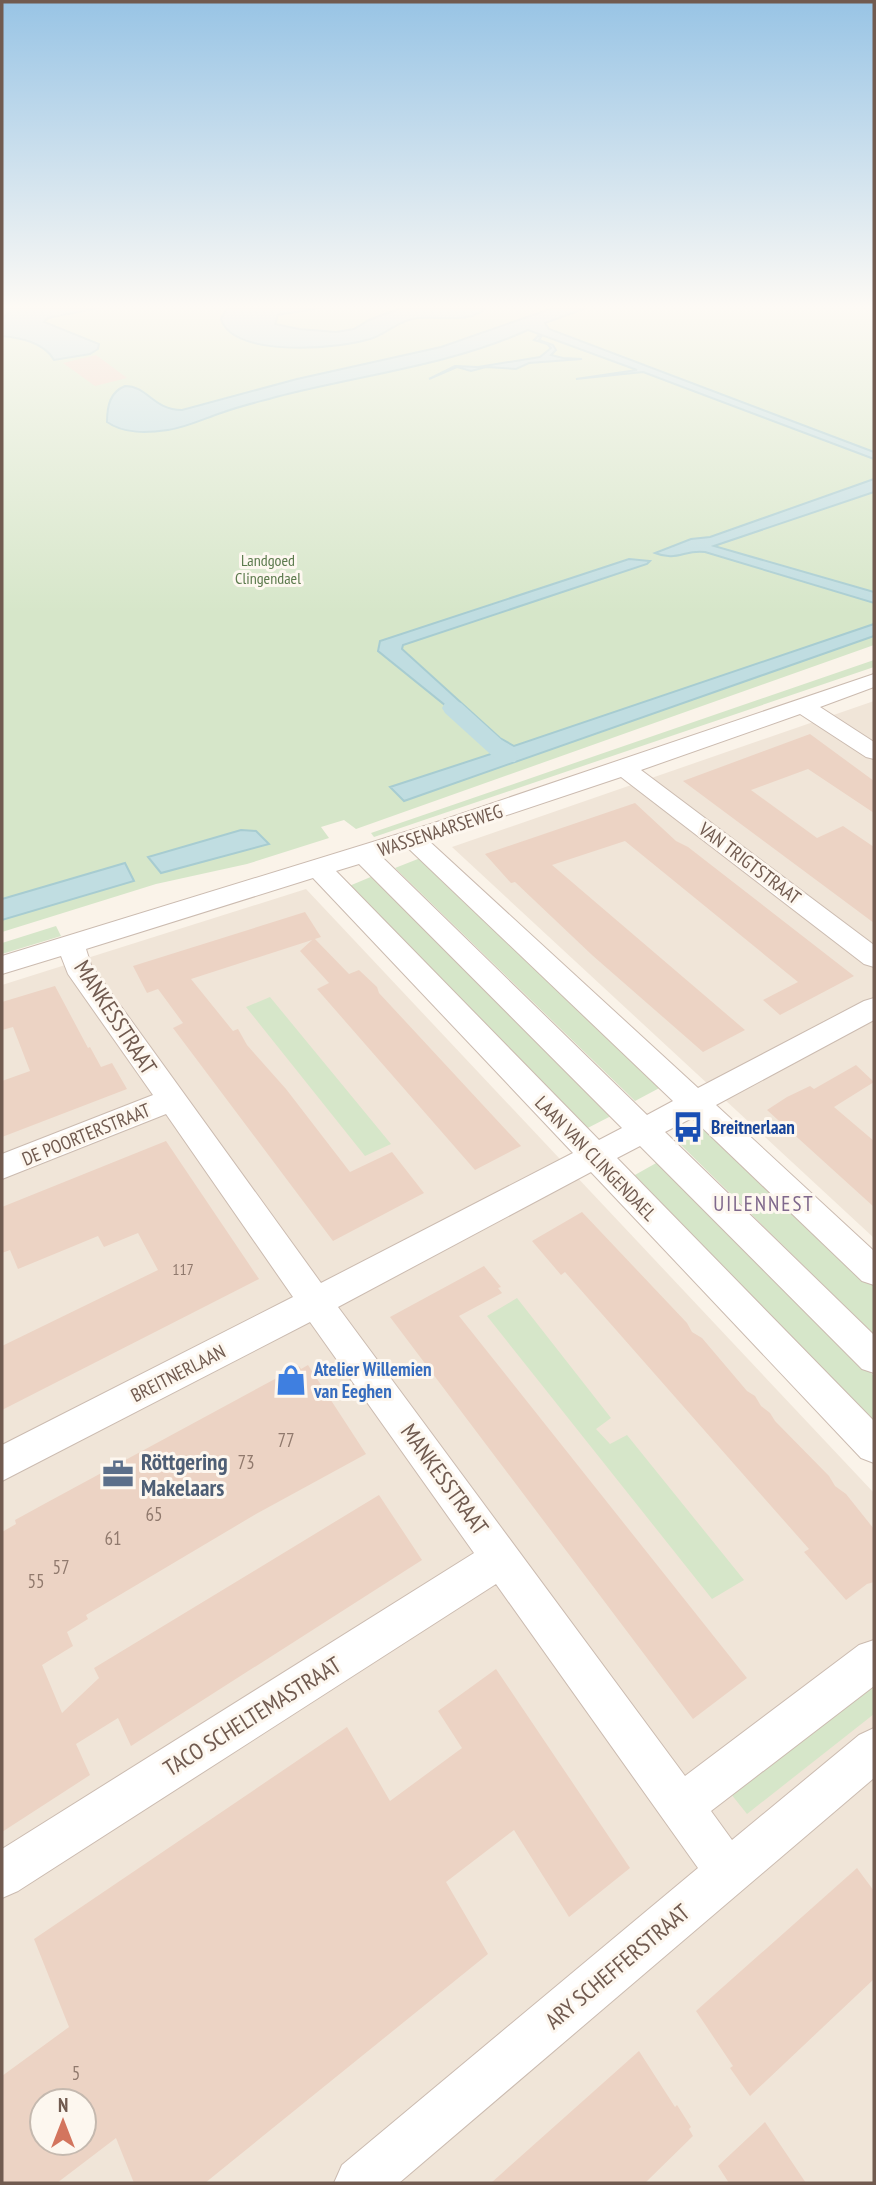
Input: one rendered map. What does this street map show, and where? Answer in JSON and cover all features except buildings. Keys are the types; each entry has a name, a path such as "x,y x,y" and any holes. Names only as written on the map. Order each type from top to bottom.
{"street":[{"name":"WASSENAARSEWEG","path":"2,965 413,839 625,769 874,680"},
{"path":"803,706 874,752"},
{"name":"VAN TRIGTSTRAAT","path":"625,769 874,958"},
{"path":"413,839 874,1271"},
{"path":"364,854 874,1358"},
{"name":"LAAN VAN CLINGENDAEL","path":"319,869 874,1446"},
{"name":"MANKESSTRAAT","path":"71,944 78,967 171,1100 728,1872"},
{"name":"BREITNERLAAN","path":"2,1464 874,1008"},
{"name":"DE POORTERSTRAAT","path":"2,1167 171,1100"},
{"name":"TACO SCHELTEMASTRAAT","path":"2,1875 502,1558"},
{"path":"681,1807 874,1660"},
{"name":"ARY SCHEFFERSTRAAT","path":"360,2183 874,1750"}],"shaded area":[{"path":"874,701 874,1238 452,847"},
{"path":"306,889 874,1493 874,2183 2,2183 2,985"}],"green space":[{"name":"Landgoed Clingendael","path":"2,410 874,410 874,645 356,829 344,820 321,827 329,838 247,864 156,884 2,932 2,920 134,881 125,864 2,899"},
{"path":"874,660 874,667 374,837 371,833"},
{"path":"423,857 665,1085 635,1101 395,868"},
{"path":"373,876 611,1116 578,1133 342,889"},
{"path":"56,926 61,936 2,954 2,943"},
{"path":"270,997 391,1144 365,1156 246,1007"},
{"path":"710,1126 874,1282 874,1335 679,1143"},
{"path":"658,1162 874,1376 874,1435 626,1180"},
{"path":"517,1298 611,1418 596,1429 610,1444 627,1435 744,1580 712,1599 487,1316"},
{"path":"874,1674 874,1714 747,1814 727,1789"}],"water":[{"path":"108,410 231,410 175,429 152,432 121,429 107,422"},
{"path":"744,410 763,410 874,452 874,459"},
{"path":"874,479 874,492 714,546 874,592 874,603 705,552 675,556 655,553 691,539 710,537"},
{"path":"629,559 650,561 403,645 402,649 500,738 514,746 874,624 874,636 404,801 390,787 497,752 498,748 378,651 380,641"},
{"path":"241,830 256,831 269,844 161,873 148,857"},
{"path":"125,863 134,881 2,920 2,899"}],"waterway":[{"path":"453,708 507,757"}],"place":[{"name":"Breitnerlaan","path":"688,1127"},
{"name":"Atelier Willemien van Eeghen","path":"291,1380"},
{"name":"Röttgering Makelaars","path":"118,1474"}],"district":[{"name":"UILENNEST","path":"764,1203"}]}
